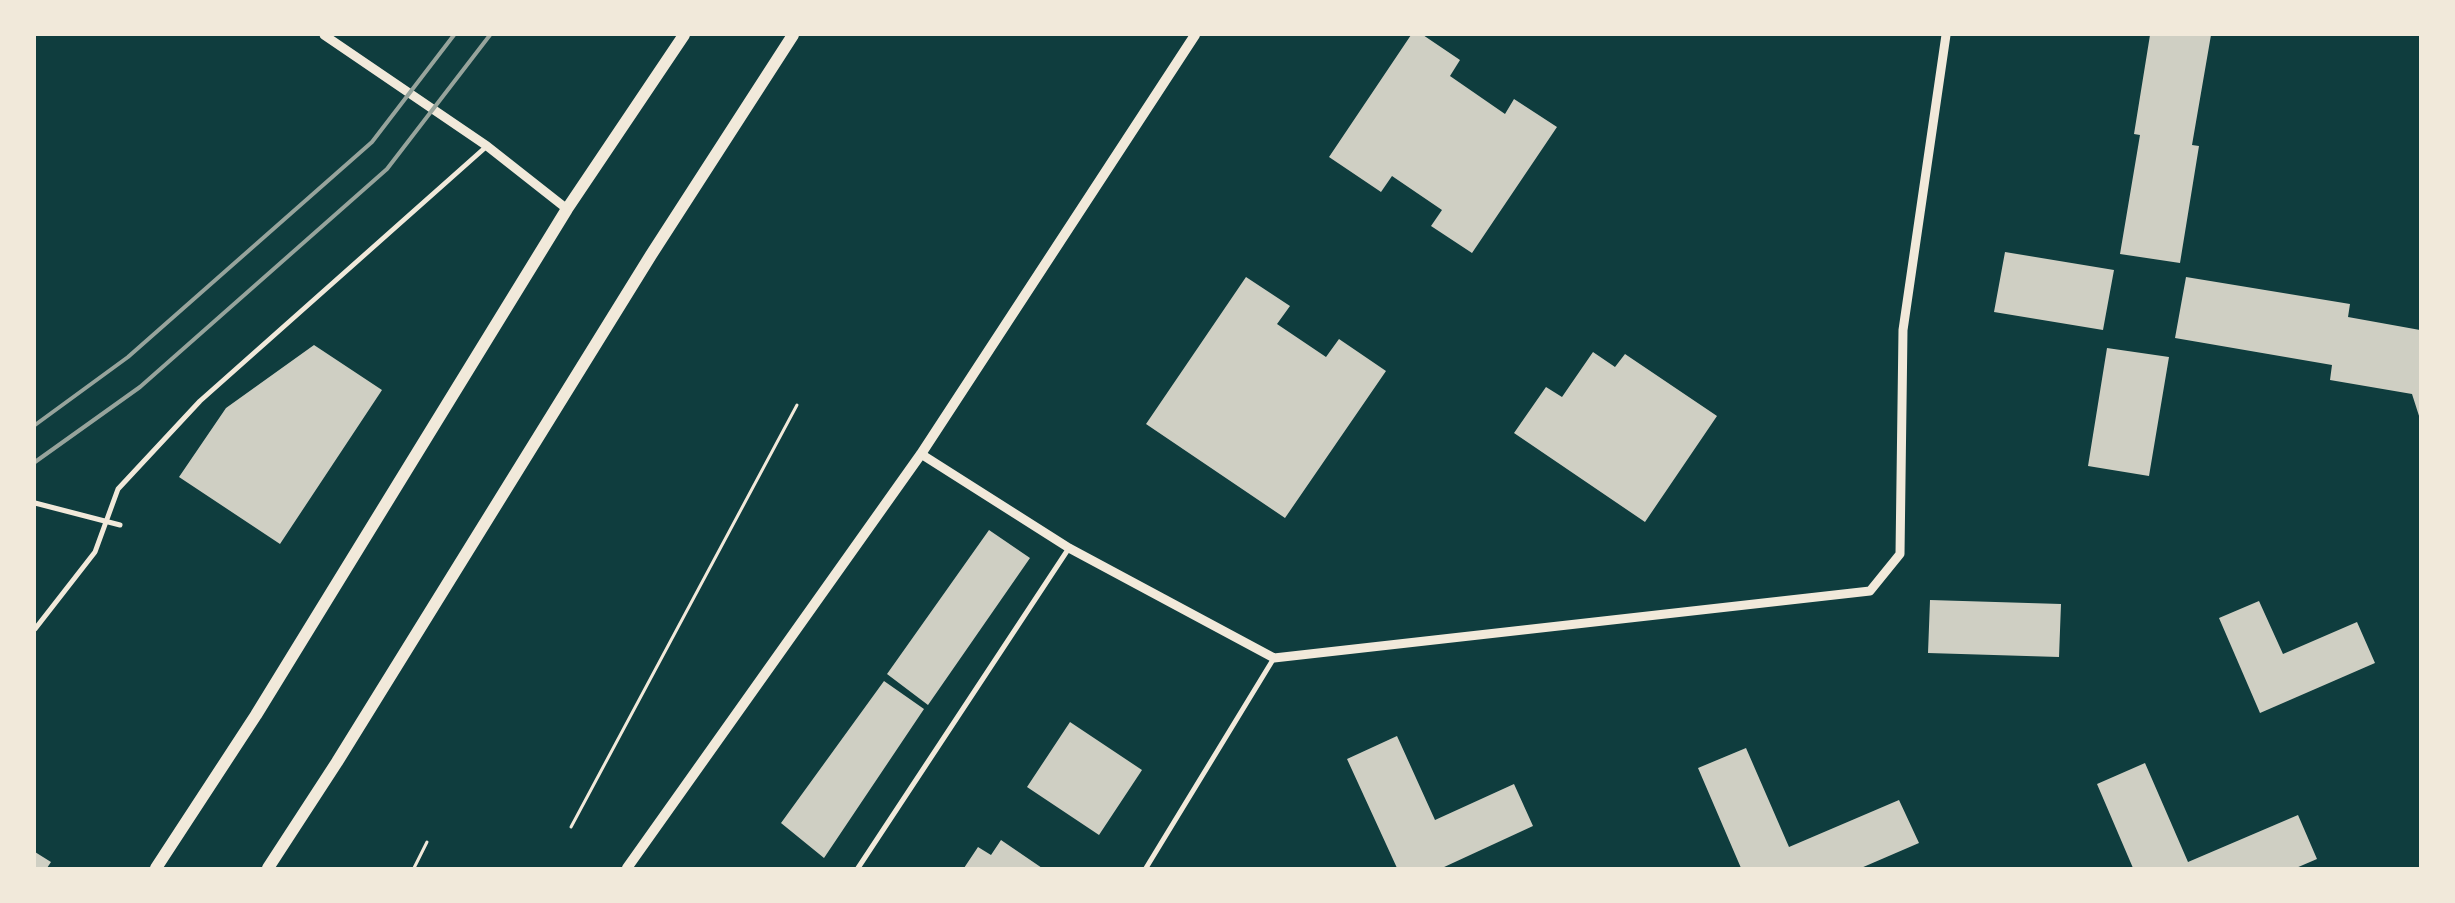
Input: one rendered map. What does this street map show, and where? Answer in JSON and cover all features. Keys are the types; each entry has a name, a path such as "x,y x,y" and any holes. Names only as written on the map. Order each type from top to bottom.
{"main road":[{"path":"156,868 256,716 568,208 684,35"},
{"path":"268,868 338,762 651,255 793,35"},
{"path":"628,868 921,454 1195,35"}],"street":[{"path":"324,35 487,146 568,208"},
{"path":"921,454 1069,548 1274,658 1870,590 1900,554 1904,330 1946,35"},
{"path":"35,629 95,552 118,489 194,408 487,146"},
{"path":"35,503 120,525"},
{"path":"858,868 1069,548"},
{"path":"1146,868 1274,658"}],"path":[{"path":"571,827 797,404"},
{"path":"414,868 427,842"}],"building":[{"path":"1411,35 1423,35 1460,60 1450,76 1505,114 1514,99 1557,127 1472,253 1431,226 1442,210 1392,176 1381,192 1329,157"},
{"path":"2150,35 2211,35 2192,145 2199,146 2180,263 2120,254 2140,135 2134,134"},
{"path":"2005,252 2114,270 2103,330 1994,312"},
{"path":"1246,277 1290,306 1277,324 1326,357 1339,339 1386,371 1285,518 1146,424"},
{"path":"2186,277 2350,304 2348,317 2420,330 2420,419 2412,394 2330,380 2332,365 2175,338"},
{"path":"314,345 382,390 280,544 179,477 226,408"},
{"path":"2107,348 2169,357 2149,476 2088,466"},
{"path":"1593,352 1615,367 1625,354 1717,416 1645,522 1514,433 1546,387 1562,397"},
{"path":"989,530 1030,558 928,705 887,674"},
{"path":"1930,600 2061,604 2059,657 1928,653"},
{"path":"2259,601 2283,654 2357,622 2375,663 2260,713 2219,618"},
{"path":"884,681 924,709 824,858 781,823"},
{"path":"1070,722 1142,770 1099,835 1027,787"},
{"path":"1397,736 1435,820 1514,784 1533,826 1442,868 1397,868 1347,759"},
{"path":"1746,748 1789,847 1899,800 1919,843 1861,868 1741,868 1698,768"},
{"path":"2145,763 2188,862 2298,815 2317,859 2296,868 2133,868 2097,784"},
{"path":"1001,840 1042,868 964,868 978,847 991,855"},
{"path":"35,852 51,862 47,868 35,868"}],"railway":[{"path":"35,425 128,357 372,142 454,35"},
{"path":"35,462 140,387 387,169 490,35"}]}
